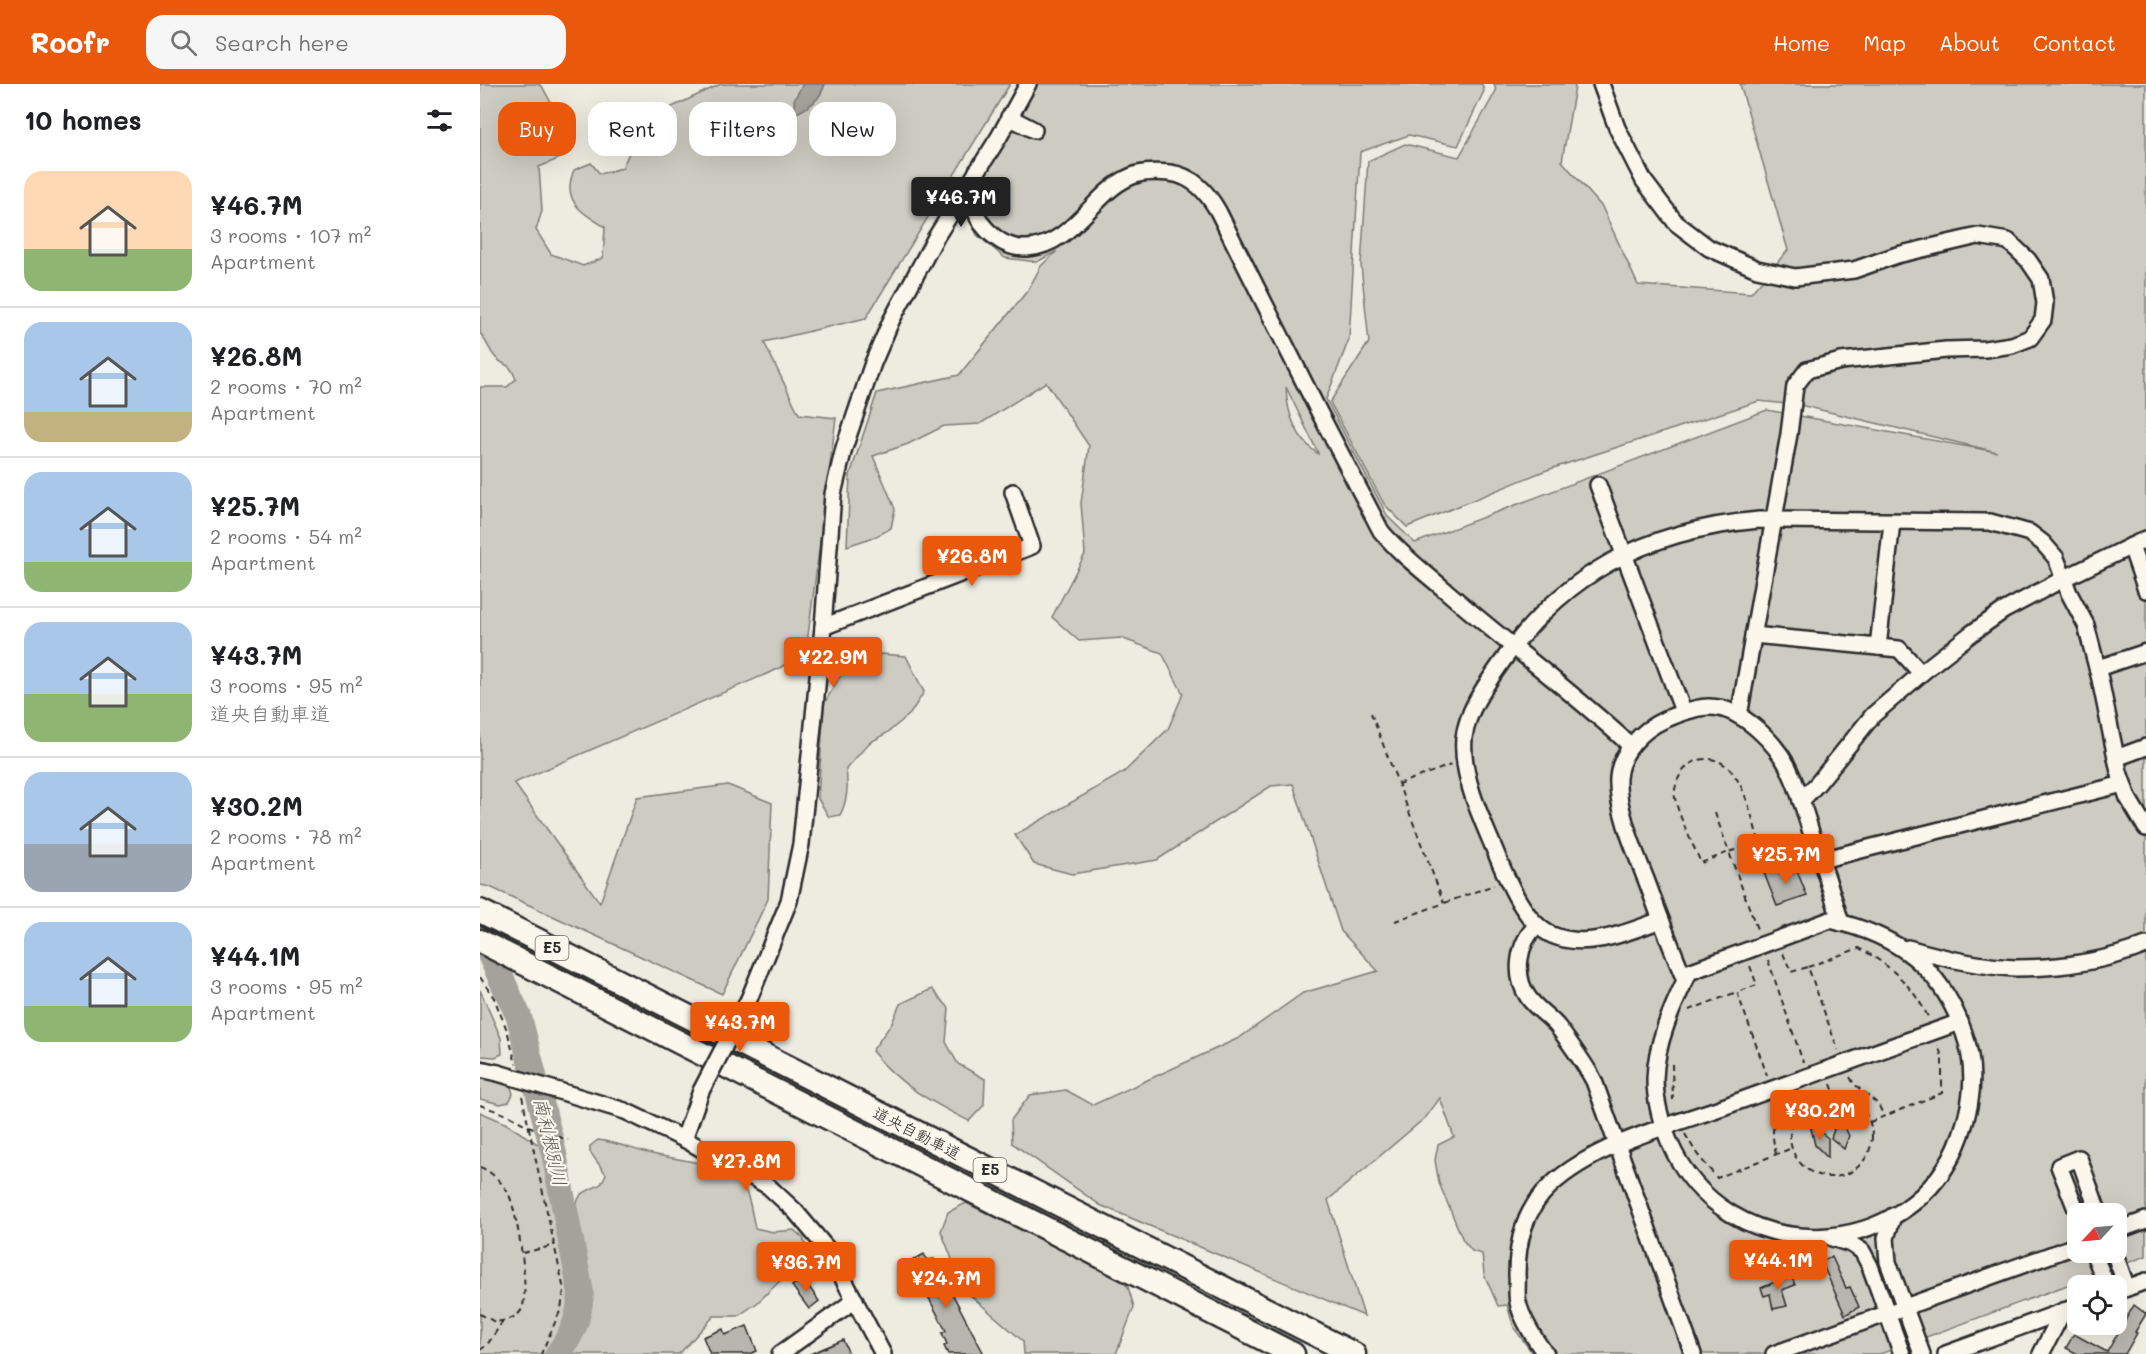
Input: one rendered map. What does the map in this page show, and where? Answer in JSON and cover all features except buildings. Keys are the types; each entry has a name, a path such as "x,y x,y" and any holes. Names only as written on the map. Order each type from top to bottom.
{"highway":[{"name":"道央自動車道","path":"480,911 1354,1354"},
{"name":"道央自動車道","path":"480,941 1293,1354"}],"street":[{"path":"684,1139 701,1091 749,999 789,901 798,855 822,627 833,494 844,448 873,363 891,321 936,237 1028,84"},
{"path":"1601,84 1617,128 1644,181 1676,223 1709,248 1757,269 1795,277 1854,270 1897,255 1978,236 2008,241 2028,260 2041,279 2045,303 2043,320 2030,338 2012,345 1841,361 1807,370 1795,386 1790,434 1739,716"},
{"path":"1009,117 1034,130"},
{"path":"977,171 972,194 982,225 1006,245 1017,249 1038,248 1052,243 1119,184 1138,174 1158,171 1178,174 1199,185 1218,211 1381,531 1392,545 1631,746"},
{"path":"1598,485 1683,711"},
{"path":"822,627 1032,546 1013,492"},
{"path":"1661,920 1603,940 1579,941 1552,936 1533,922 1508,880 1472,793 1465,760 1464,737 1473,707 1512,646 1527,628 1572,586 1625,555 1683,532 1724,523 1759,520 1990,522 2030,533 2043,543 2056,558 2069,593 2086,625 2098,668 2123,784 2128,798 2146,828"},
{"path":"1878,647 1892,522"},
{"path":"1801,801 1874,715 1921,673 1972,633 2003,611 2146,539"},
{"path":"2131,546 2146,590"},
{"path":"1753,635 1899,649 1921,673"},
{"path":"2098,668 2146,652"},
{"path":"1685,980 1625,825 1618,781 1619,765 1631,746 1656,724 1683,711 1709,707 1724,709 1739,716 1760,731 1779,754 1792,776 1841,923"},
{"path":"2116,758 2146,747"},
{"path":"1821,860 2123,784"},
{"path":"1830,920 1882,936 1912,955 1938,980 1957,1011 1968,1045 1972,1080 1968,1116 1956,1150 1936,1180 1911,1205 1880,1223 1846,1235 1811,1238 1770,1232 1733,1215 1701,1191 1676,1158 1661,1120 1655,1080 1660,1040 1689,972 1762,945 1830,920"},
{"path":"1537,925 1526,938 1519,953 1521,980 1527,995 1536,1007 1556,1025 1577,1052 1594,1082 1693,1354"},
{"path":"1896,945 1929,954 2016,968 2063,965 2100,958 2146,945"},
{"path":"1546,1354 1528,1326 1518,1303 1517,1267 1524,1222 1550,1185 1577,1164 1618,1145 1960,1022"},
{"path":"480,1069 625,1111 684,1139 768,1186 795,1210 828,1250 883,1354"},
{"path":"2074,1203 2060,1166 2079,1158 2095,1203"},
{"path":"1893,1216 1885,1250 1892,1278 1922,1354"},
{"path":"2127,1227 2146,1220"},
{"path":"1826,1236 1851,1244 1862,1251 1870,1266 1902,1354"},
{"path":"1774,1354 2067,1249"},
{"path":"2127,1288 2146,1281"},
{"path":"780,1354 855,1300"},
{"path":"1946,1354 2067,1310"},
{"path":"2041,1354 2067,1314"}],"path":[{"path":"1371,713 1444,903"},
{"path":"1708,759 1722,763 1732,772 1743,793 1759,841 1729,852 1701,863 1675,798 1677,782 1682,770 1695,760 1708,759"},
{"path":"1398,784 1465,760"},
{"path":"1715,813 1808,1076"},
{"path":"1395,921 1508,880"},
{"path":"1778,939 1791,972 1859,948 1879,959 1907,984 1920,1001 1928,1017"},
{"path":"1744,952 1757,985 1737,992 1779,1111 1773,1122 1772,1135 1776,1154"},
{"path":"1808,967 1842,1064 1854,1084 1878,1104 1884,1116"},
{"path":"480,977 494,998 507,1030 518,1072"},
{"path":"1870,1122 1942,1093 1942,1057 1936,1038"},
{"path":"521,1091 564,1290 561,1309 541,1354"},
{"path":"1828,1094 1840,1095 1852,1100 1863,1110 1870,1122 1872,1136 1870,1150 1863,1162 1852,1172 1825,1177 1811,1172 1800,1163 1793,1151 1790,1139 1791,1126 1796,1114 1804,1104 1815,1097 1828,1094"},
{"path":"480,1105 568,1140"},
{"path":"480,1167 490,1172 509,1196 522,1253 525,1303 521,1312 503,1321 495,1322 480,1314"},
{"path":"522,1253 555,1245"},
{"path":"480,1350 503,1321"}],"shaded area":[{"path":"480,84 537,84 542,86 551,102 498,102 498,156 564,156 539,167 542,211 536,230 551,254 583,266 603,258 605,227 581,211 572,198 570,190 574,170 591,163 600,174 622,168 628,156 677,156 677,105 721,84 1010,84 866,318 764,342 799,414 836,418 806,651 778,669 514,783 600,903 637,797 728,785 772,803 768,899 722,994 490,887 480,885 480,387 507,387 516,379 509,367 494,355 480,333"},
{"path":"803,84 825,84 814,102 809,102 809,106 797,113 797,102 794,100"},
{"path":"1037,84 1482,84 1484,91 1458,146 1409,135 1360,152 1349,339 1326,399 1388,517 1415,543 1767,410 1997,452 1804,406 1759,401 1544,471 1407,527 1384,504 1330,402 1369,342 1361,265 1368,161 1405,144 1459,157 1496,91 1494,84 1573,84 1575,87 1562,161 1602,207 1638,285 1751,293 1788,250 1740,84 2146,84 2146,1256 2094,1275 2067,1275 2067,1285 1880,1354 1533,1354 1514,1328 1507,1305 1498,1306 1484,1274 1482,1254 1472,1251 1463,1240 1439,1183 1435,1160 1438,1145 1454,1137 1440,1098 1426,1117 1328,1200 1364,1316 1100,1205 1012,1143 1011,1120 1030,1095 1066,1090 1093,1105 1239,1038 1303,993 1378,971 1341,931 1293,784 1271,786 1157,860 1072,874 1034,864 1015,835 1124,772 1168,729 1183,694 1162,653 1121,638 1079,641 1052,617 1085,554 1081,503 1089,446 1046,382 980,424 944,426 908,444 873,456 895,509 891,528 877,536 847,546 850,475 877,393 959,375 1028,290 1041,266 1057,251 1037,262 1005,258 977,235 964,206","holes":["1286,387 1318,453 1310,448 1294,425 1288,407"]},
{"path":"881,654 906,656 924,692 910,714 887,733 869,743 846,769 845,804 840,815 829,817 818,799 824,704 843,671"},
{"path":"932,989 949,1008 946,1042 958,1064 985,1079 984,1105 969,1121 905,1083 893,1074 872,1051 892,1023 900,1004"},
{"path":"480,990 501,1038 502,1054 495,1057 480,1056"},
{"path":"480,1076 511,1087 513,1094 509,1102 500,1104 480,1099"},
{"path":"480,1112 505,1123 544,1148 572,1291 570,1317 550,1354 480,1354"},
{"path":"598,1140 697,1163 729,1174 739,1181 745,1190 755,1228 773,1232 794,1230 803,1238 807,1248 795,1270 757,1303 738,1316 714,1316 679,1354 571,1354 571,1345 584,1327 590,1289 571,1214 581,1194 601,1184 606,1174 590,1152 590,1146"},
{"path":"966,1203 1117,1277 1128,1287 1134,1307 1116,1354 1024,1354 1023,1341 969,1294 941,1231 948,1212"}],"waterway":[{"name":"南利根別川","path":"480,933 519,1017 554,1154 581,1293 579,1311 574,1325 558,1354"}]}
